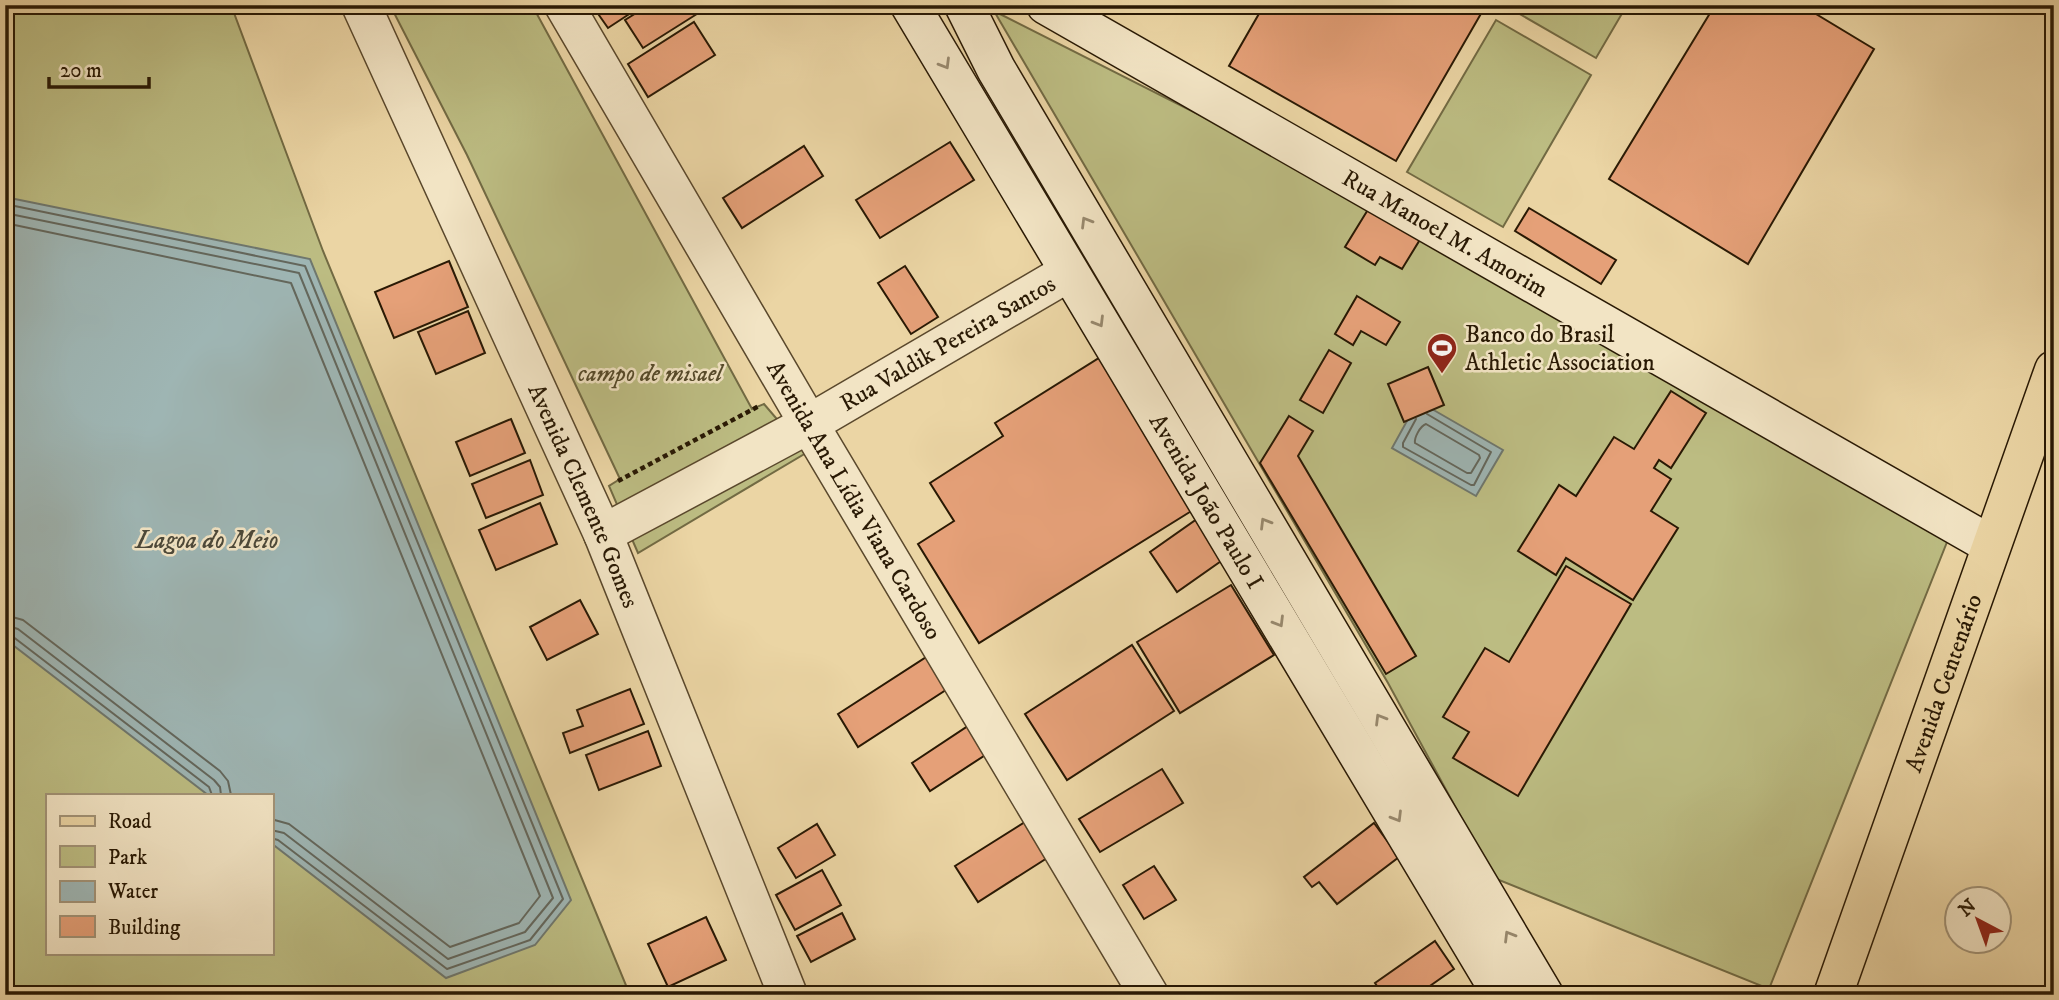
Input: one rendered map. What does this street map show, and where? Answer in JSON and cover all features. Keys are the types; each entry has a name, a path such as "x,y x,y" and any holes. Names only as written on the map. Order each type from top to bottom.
{"main road":[{"name":"Avenida Centenário","path":"1833,995 2054,370"}],"street":[{"name":"Avenida Clemente Gomes","path":"361,5 603,534 788,995"},
{"name":"Avenida Ana Lídia Viana Cardoso","path":"564,5 809,424 1149,995"},
{"name":"Avenida João Paulo I","path":"910,5 1502,995"},
{"name":"Avenida João Paulo I","path":"964,5 996,69 1544,995"},
{"name":"Rua Manoel M. Amorim","path":"1046,5 1991,545"},
{"name":"Rua Valdik Pereira Santos","path":"603,534 809,424 1069,272"}],"path":[{"path":"609,486 764,404"}],"green space":[{"name":"Lagoa do Meio","path":"5,5 231,5 323,251 630,995 5,995"},
{"name":"campo de misael","path":"390,5 532,5 752,409 764,404 806,453 638,553 609,486 620,479 467,155"},
{"path":"1504,5 1627,5 1596,58"},
{"name":"Banco do Brasil Athletic Association","path":"994,11 1401,217 1951,532 1769,989 1494,878 1388,683"},
{"path":"1496,20 1591,75 1503,227 1407,172"}],"water":[{"name":"Lagoa do Meio","path":"5,197 310,259 571,900 535,945 446,978 273,845 273,794 207,794 5,639"},
{"path":"1418,401 1503,450 1476,496 1392,448"}],"building":[{"path":"598,5 643,5 608,28 594,8"},
{"path":"649,5 708,7 643,48 625,20"},
{"path":"1264,5 1486,5 1396,161 1229,66"},
{"path":"1715,5 1801,5 1874,49 1748,264 1609,179"},
{"path":"694,22 715,55 648,97 628,64"},
{"path":"950,142 974,180 880,238 856,200"},
{"path":"804,146 823,176 742,228 723,198"},
{"path":"1372,203 1424,233 1402,269 1380,257 1375,265 1345,247"},
{"path":"1529,208 1616,260 1601,284 1515,231"},
{"path":"449,261 468,307 394,338 375,292"},
{"path":"905,266 938,317 911,334 878,283"},
{"path":"1357,296 1400,322 1386,345 1361,331 1353,345 1335,334"},
{"path":"468,311 485,353 436,374 418,332"},
{"path":"1329,350 1351,363 1323,413 1300,400"},
{"path":"1099,358 1193,510 979,643 918,544 954,521 930,483 1003,436 995,423"},
{"path":"1428,367 1444,405 1404,422 1388,384"},
{"path":"1671,391 1706,413 1671,468 1659,460 1654,468 1671,479 1651,511 1678,528 1633,600 1566,558 1556,575 1518,551 1559,485 1576,496 1614,437 1634,449"},
{"path":"1289,416 1313,431 1298,456 1416,656 1386,674 1260,463"},
{"path":"511,419 525,453 470,476 456,442"},
{"path":"530,460 543,495 486,518 472,484"},
{"path":"540,503 557,544 496,570 479,530"},
{"path":"1197,519 1224,559 1177,592 1150,552"},
{"path":"1566,566 1631,604 1518,796 1453,758 1469,732 1443,717 1485,648 1509,662"},
{"path":"1231,585 1274,655 1180,713 1137,642"},
{"path":"580,600 598,634 547,660 530,627"},
{"path":"1132,645 1174,711 1067,780 1025,714"},
{"path":"931,654 952,686 858,747 838,714"},
{"path":"630,689 644,724 570,753 563,733 583,726 577,710"},
{"path":"971,724 990,752 930,791 912,763"},
{"path":"648,731 661,766 599,790 586,755"},
{"path":"1162,769 1183,803 1100,852 1079,819"},
{"path":"1033,817 1055,853 978,902 955,866"},
{"path":"1374,823 1399,857 1337,904 1319,882 1312,887 1304,877"},
{"path":"817,824 835,855 796,878 778,848"},
{"path":"1154,866 1176,900 1144,919 1123,885"},
{"path":"822,870 841,905 795,930 776,895"},
{"path":"842,913 855,939 811,962 797,936"},
{"path":"706,917 726,960 668,987 648,944"},
{"path":"1435,941 1454,969 1417,995 1383,995 1375,983"}],"place":[{"name":"Banco do Brasil Athletic Association","path":"1442,375"}]}
